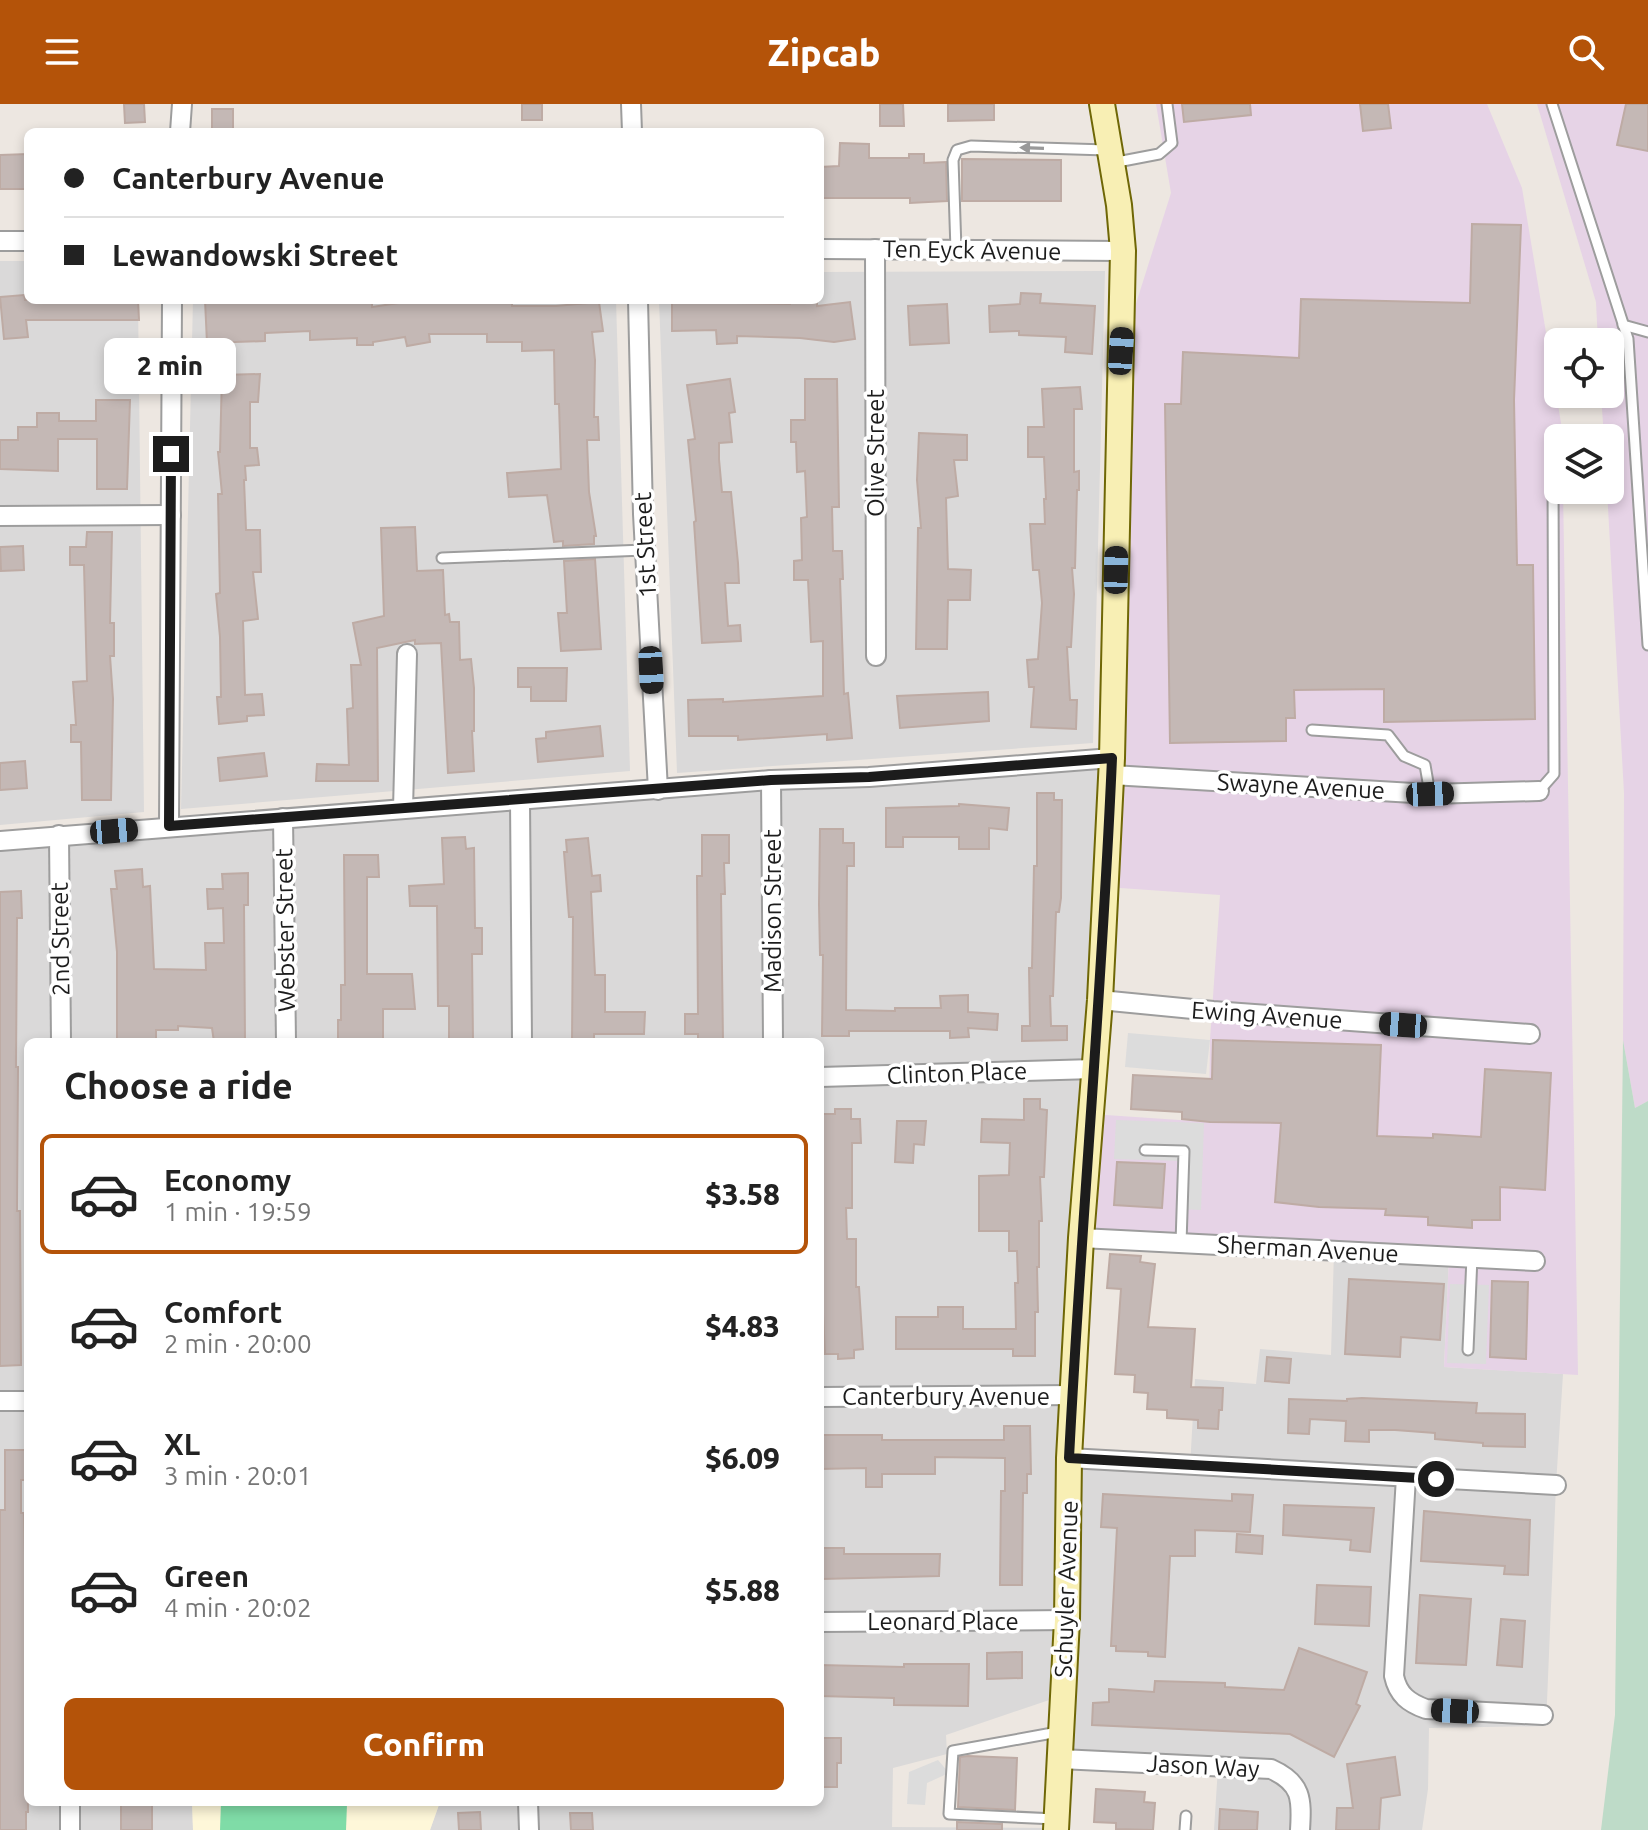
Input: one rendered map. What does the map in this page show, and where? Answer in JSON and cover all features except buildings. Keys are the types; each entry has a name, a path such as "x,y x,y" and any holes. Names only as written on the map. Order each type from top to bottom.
{"street":[{"path":"180,128 182,104"},
{"path":"631,104 632,128"},
{"name":"Schuyler Avenue","path":"1056,1825 1067,1620 1069,1458 1081,1238 1100,1000 1112,767 1123,251 1102,104"},
{"path":"0,241 24,241"},
{"name":"Ten Eyck Avenue","path":"824,249 1123,251"},
{"name":"Olive Street","path":"875,249 876,656"},
{"path":"169,826 172,304"},
{"name":"1st Street","path":"638,304 644,550 658,790"},
{"path":"0,516 171,515"},
{"path":"403,809 407,654"},
{"name":"Swayne Avenue","path":"0,841 771,780 1112,767 1430,794 1539,791"},
{"name":"Madison Street","path":"771,780 773,1038"},
{"path":"520,801 522,1038"},
{"name":"Webster Street","path":"283,818 286,1038"},
{"name":"2nd Street","path":"59,835 61,1038"},
{"name":"Ewing Avenue","path":"1100,1000 1530,1034"},
{"name":"Clinton Place","path":"824,1077 1094,1069"},
{"name":"Sherman Avenue","path":"1081,1238 1535,1261"},
{"name":"Canterbury Avenue","path":"824,1397 1073,1395"},
{"path":"0,1401 24,1401"},
{"path":"1069,1458 1556,1485"},
{"path":"1406,1477 1395,1685 1405,1699 1426,1709 1543,1715"},
{"name":"Leonard Place","path":"824,1622 1067,1620"},
{"name":"Jason Way","path":"1060,1759 1271,1769 1295,1786 1300,1799 1300,1830"},
{"path":"70,1806 70,1830"},
{"path":"528,1806 529,1830"}],"lane":[{"path":"956,250 953,160 957,150 971,146 1111,157 1159,154 1172,143 1167,104"},
{"path":"1552,104 1628,339 1648,645"},
{"path":"1623,325 1648,332"},
{"path":"1539,791 1554,774 1553,504"},
{"path":"442,558 644,550"},
{"path":"1312,730 1388,735 1404,756 1425,765 1430,794"},
{"path":"1145,1150 1184,1151 1181,1243"},
{"path":"1468,1350 1472,1257"},
{"path":"1056,1825 949,1814 953,1751 1061,1731"},
{"path":"1185,1830 1186,1816"}],"shaded area":[{"path":"1156,104 1487,104 1522,188 1545,328 1544,408 1559,408 1561,424 1544,424 1544,504 1563,504 1578,1375 1444,1367 1449,1257 1081,1238 1091,1114 1209,1122 1210,1040 1220,895 1106,887 1121,351 1171,193"},
{"path":"1537,104 1648,104 1648,1101 1635,1108 1623,1040 1624,793 1608,504 1624,504 1624,424 1603,424 1602,408 1624,408 1624,328 1597,328 1596,302"},
{"path":"0,261 24,261 24,304 138,304 144,812 0,825"},
{"path":"1105,271 1093,743 677,773 659,304 824,304 824,272"},
{"path":"193,304 616,304 630,771 181,809"},
{"path":"1112,758 1070,1458 1190,1467 1195,1379 1256,1384 1260,1349 1331,1355 1334,1251 1449,1256 1444,1367 1563,1374 1546,1726 1429,1728 1428,1789 1422,1830 1214,1830 1218,1767 1060,1759 1061,1696 946,1735 947,1754 893,1768 892,1827 1056,1830 430,1830 439,1806 824,1806 824,1038 24,1038 24,1806 192,1806 193,1830 0,1830 0,841"},
{"path":"1128,1033 1210,1040 1206,1074 1125,1067"},
{"path":"1116,1120 1204,1123 1201,1210 1180,1209 1181,1161 1114,1159"},
{"path":"1450,1284 1489,1285 1486,1364 1447,1363"},
{"path":"938,1760 949,1773 927,1783 925,1805 907,1804 909,1772"},
{"path":"192,1806 439,1806 430,1830 193,1830"}],"green space":[{"path":"1623,1040 1635,1108 1648,1101 1648,1830 1601,1830 1615,1715"},
{"path":"221,1806 347,1806 346,1830 220,1830"}],"route":[{"path":"171,454 169,826 771,780 869,777 1112,758 1100,1000 1081,1238 1069,1458 1436,1479"}]}
